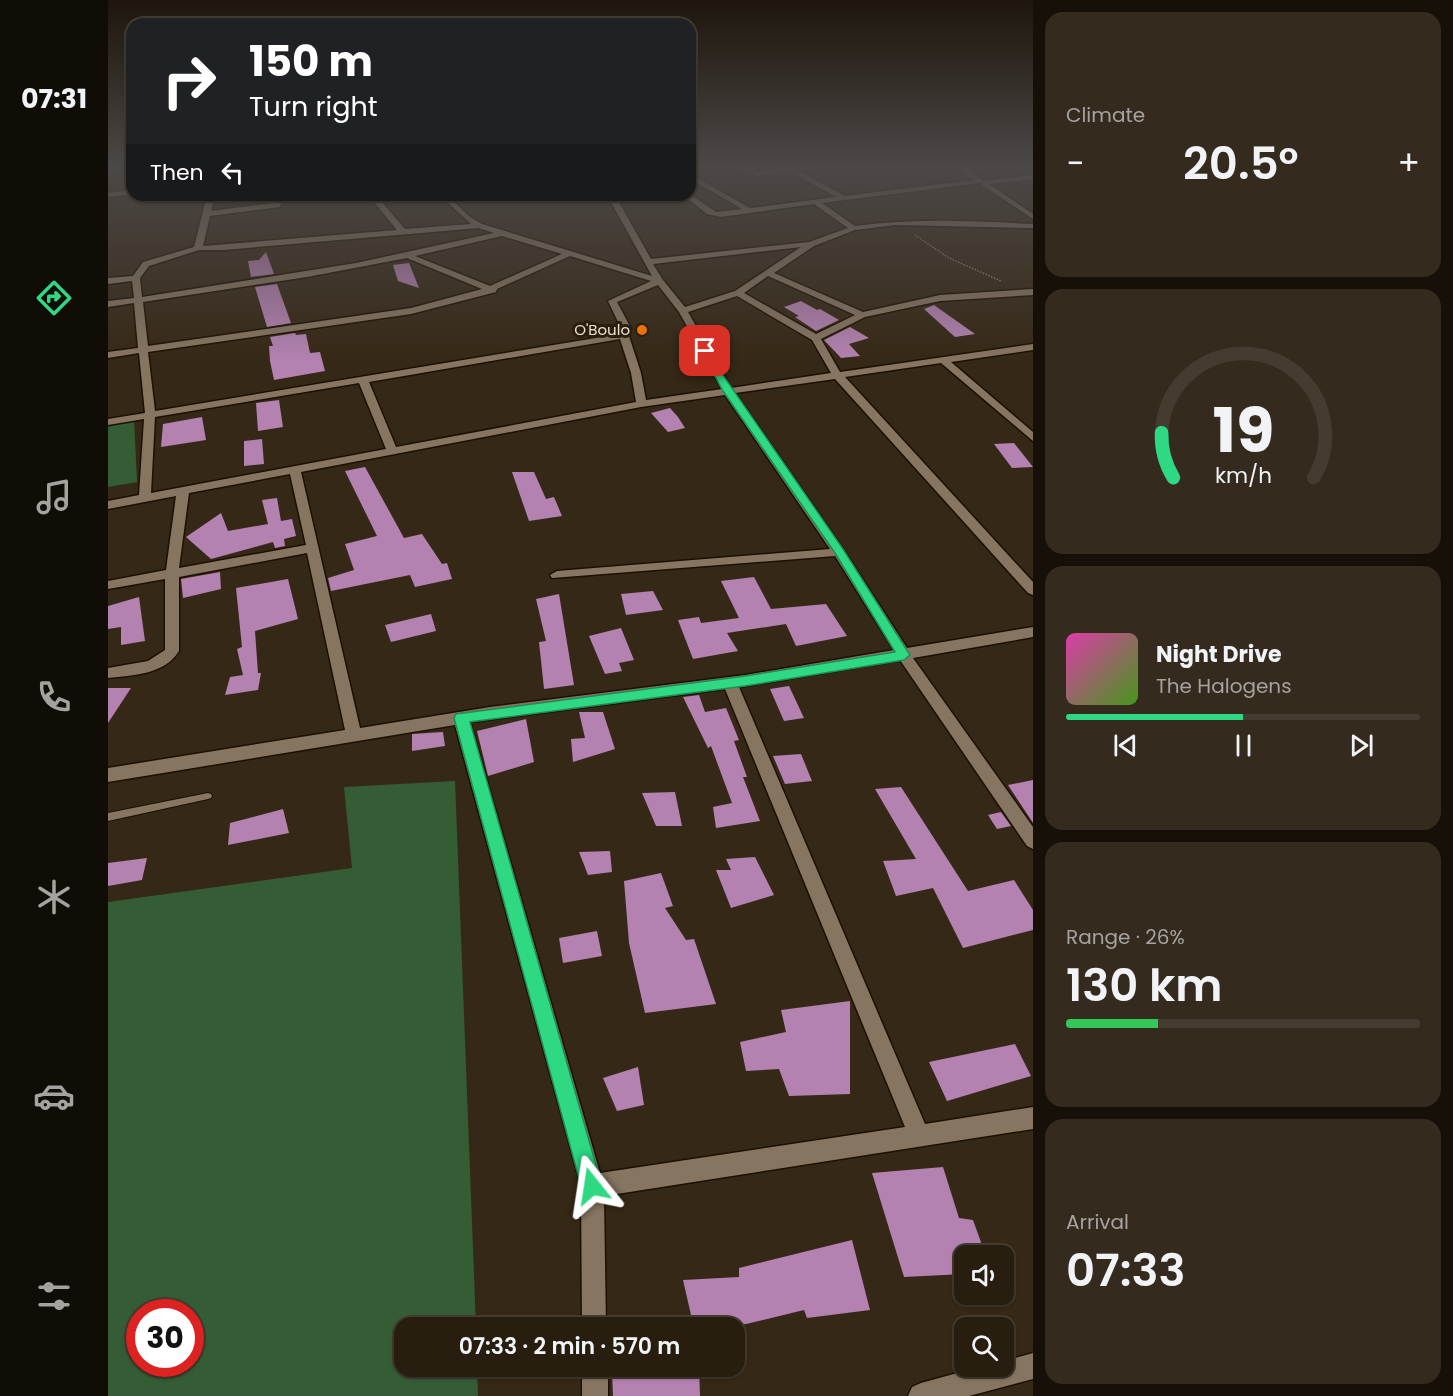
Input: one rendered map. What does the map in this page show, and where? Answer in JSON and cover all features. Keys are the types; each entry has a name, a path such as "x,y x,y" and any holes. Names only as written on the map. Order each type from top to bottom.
{"street":[{"path":"198,248 202,231"},
{"path":"145,498 150,415 136,278 146,264 198,248 223,248 354,234 414,231"},
{"path":"497,231 659,281"},
{"path":"631,231 659,281 683,311 728,391 839,552 904,655 1033,841"},
{"path":"648,262 811,244 846,231"},
{"path":"108,304 347,269 410,257 503,233"},
{"path":"683,311 738,293 770,274 811,244"},
{"path":"108,355 411,311 455,302 493,290 571,253"},
{"path":"410,257 493,290"},
{"path":"770,274 862,315"},
{"path":"108,281 136,278"},
{"path":"641,404 636,373 624,336 626,328 612,299 659,281"},
{"path":"816,338 862,315 940,298 1033,292"},
{"path":"738,293 816,338 836,374 1033,590"},
{"path":"108,422 624,336"},
{"path":"108,506 641,404 1033,347"},
{"path":"943,360 1033,438"},
{"path":"363,380 392,451"},
{"path":"295,469 354,735"},
{"path":"108,673 156,665 167,659 172,651 172,573 183,492"},
{"path":"108,585 312,548"},
{"path":"557,576 839,552"},
{"path":"108,776 461,718 730,683 1033,632"},
{"path":"730,683 920,1137"},
{"path":"461,718 592,1186 594,1317"},
{"path":"592,1186 1033,1118"},
{"path":"921,1396 1033,1366"},
{"path":"595,1377 595,1396"}],"lane":[{"path":"108,817 208,796"}],"path":[{"path":"930,247 992,277"}],"green space":[{"path":"134,419 137,482 108,487 108,424"},
{"path":"455,781 476,1317 394,1317 394,1377 477,1377 478,1396 108,1396 108,902 352,868 344,787"}],"building":[{"path":"266,252 274,274 251,277 248,261 259,260"},
{"path":"409,263 419,288 398,281 393,265"},
{"path":"277,284 291,323 267,327 255,287"},
{"path":"801,301 839,320 816,331 784,307"},
{"path":"934,305 975,334 955,337 924,309"},
{"path":"850,327 869,338 849,344 860,356 841,358 824,340"},
{"path":"295,333 296,335 306,334 310,353 320,352 325,371 274,380 270,361 269,346 273,346 270,337"},
{"path":"279,400 283,427 258,431 256,403"},
{"path":"670,408 685,428 668,432 651,413"},
{"path":"202,417 206,440 161,447 163,424"},
{"path":"262,439 264,464 244,466 244,441"},
{"path":"1014,443 1033,467 1012,468 994,444"},
{"path":"365,467 404,538 422,534 442,564 447,563 452,579 415,587 410,575 331,591 328,578 354,570 345,544 377,536 345,471"},
{"path":"512,472 534,472 546,499 554,497 562,516 529,521"},
{"path":"277,498 281,521 292,519 296,536 284,539 285,546 275,548 273,542 211,559 186,537 221,513 228,531 268,524 262,500"},
{"path":"220,572 221,589 183,598 181,579"},
{"path":"754,577 771,609 826,604 847,636 796,646 786,624 727,633 738,651 693,659 678,620 699,617 701,623 739,618 721,581"},
{"path":"288,579 298,619 255,631 258,673 261,673 258,690 225,695 230,677 243,675 237,649 242,647 236,588"},
{"path":"653,591 663,610 626,615 621,594"},
{"path":"559,594 574,685 544,689 539,642 546,641 536,599"},
{"path":"139,597 145,641 121,645 121,627 108,629 108,606"},
{"path":"431,614 436,631 391,642 385,625"},
{"path":"621,628 634,660 619,663 622,671 605,674 589,636"},
{"path":"789,686 804,718 784,721 770,689"},
{"path":"108,688 131,688 108,723"},
{"path":"699,695 705,712 726,708 739,740 734,741 747,777 743,777 760,821 716,828 713,807 732,803 711,746 708,748 683,697"},
{"path":"579,712 603,712 615,749 573,762 571,739 585,738"},
{"path":"526,719 534,762 488,776 477,731"},
{"path":"443,732 445,746 412,751 412,734"},
{"path":"801,754 812,781 785,784 773,756"},
{"path":"1033,780 1033,823 1008,785"},
{"path":"901,787 968,891 1014,880 1033,910 1033,930 963,948 933,888 896,896 883,861 916,859 875,789"},
{"path":"675,792 682,826 656,826 642,793"},
{"path":"283,809 289,833 228,845 230,823"},
{"path":"1001,812 1011,826 997,829 988,815"},
{"path":"610,851 612,872 588,875 579,852"},
{"path":"755,857 774,895 731,908 716,870 731,870 726,859"},
{"path":"147,858 142,880 108,886 108,863"},
{"path":"661,873 673,906 665,908 686,940 694,939 716,1004 645,1013 629,943 624,881"},
{"path":"597,931 602,956 563,963 559,938"},
{"path":"850,1001 850,1094 789,1096 779,1069 746,1071 740,1042 786,1032 781,1010"},
{"path":"1015,1044 1031,1076 947,1101 929,1062"},
{"path":"638,1067 644,1105 617,1111 603,1078"},
{"path":"943,1167 959,1218 973,1220 982,1245 954,1245 954,1274 904,1277 872,1173"},
{"path":"852,1240 870,1310 807,1318 804,1310 745,1324 745,1317 691,1317 683,1280 739,1277 739,1268"},
{"path":"612,1377 699,1377 700,1396 613,1396"}],"place":[{"name":"O'Boulo","path":"642,330"}],"route":[{"path":"592,1186 461,718 745,681 904,655 839,552 728,391 705,351"}]}
